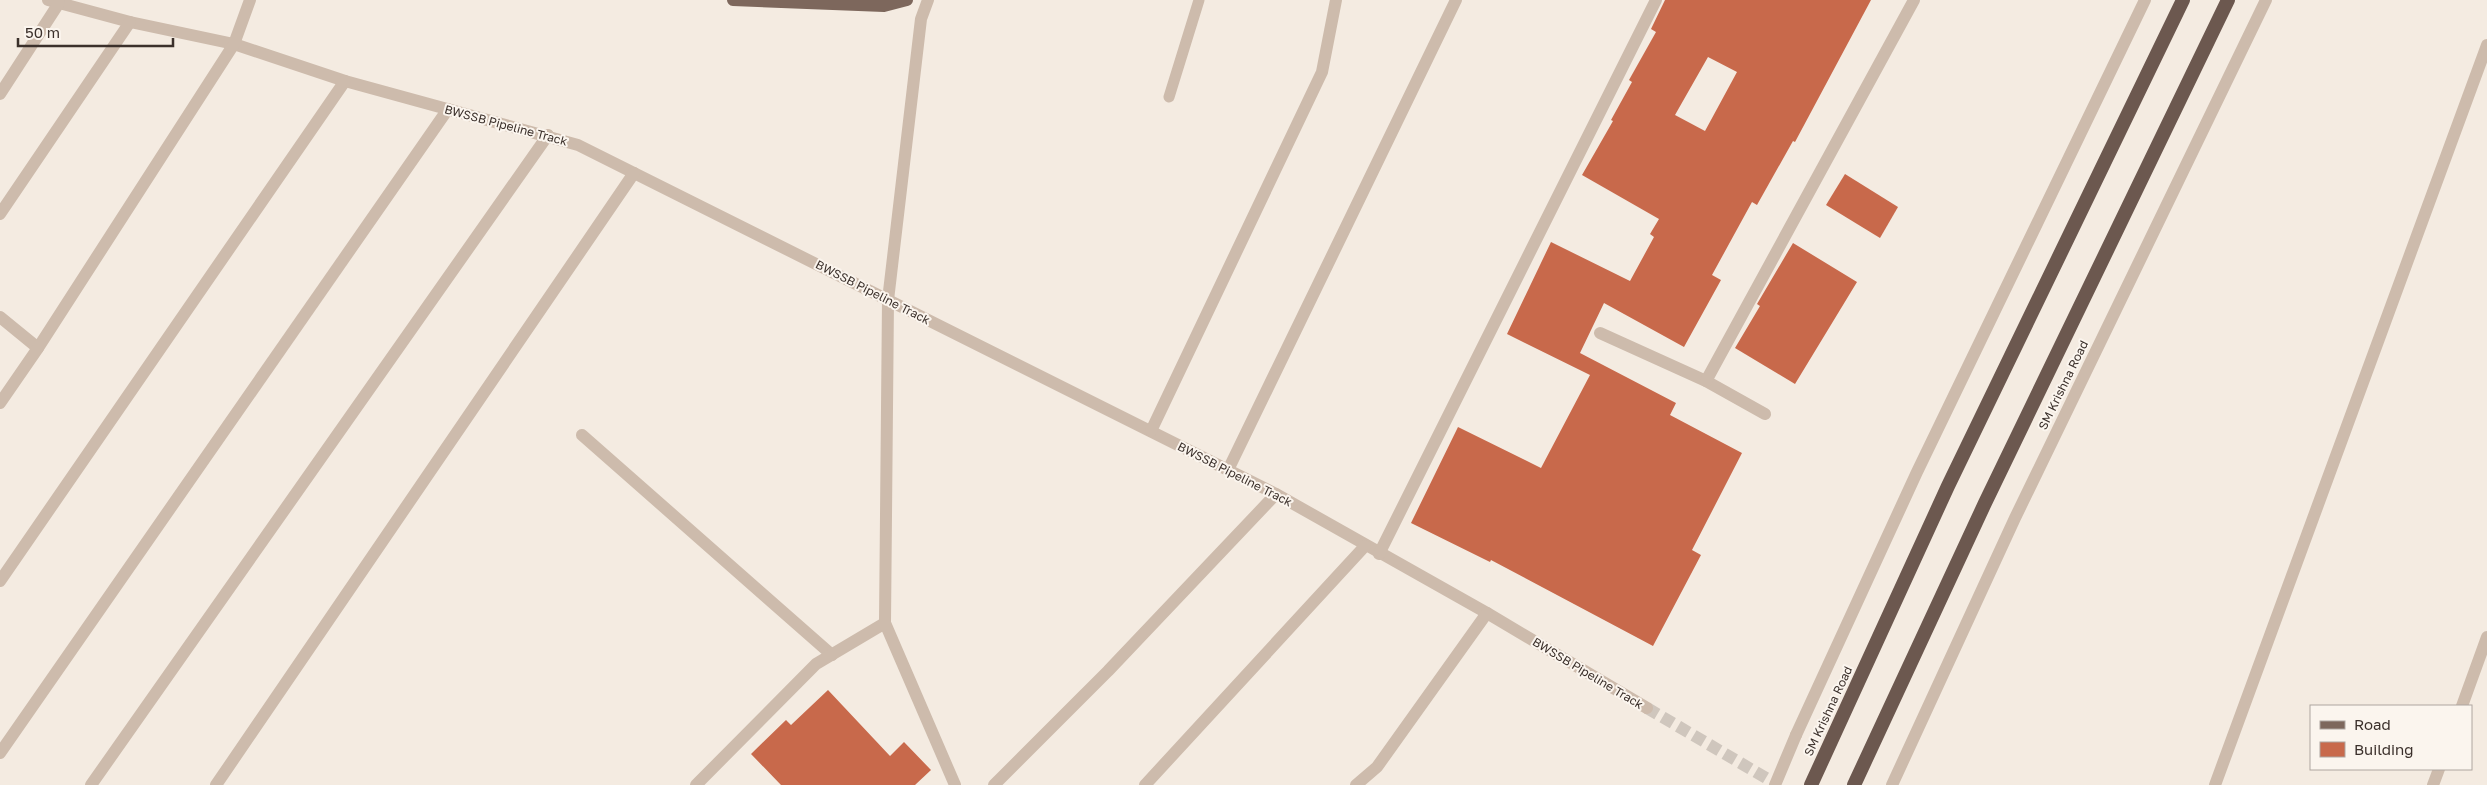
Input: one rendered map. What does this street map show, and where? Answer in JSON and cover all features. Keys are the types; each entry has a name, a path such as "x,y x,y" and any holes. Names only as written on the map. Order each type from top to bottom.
{"highway":[{"name":"SM Krishna Road","path":"1811,785 1948,486 2183,0"},
{"name":"SM Krishna Road","path":"1854,785 1985,503 2228,0"}],"main road":[{"path":"732,0 884,6 907,0"}],"street":[{"path":"0,402 38,348 234,44 250,0"},
{"path":"928,0 921,19 888,300 885,622 955,785"},
{"path":"1151,432 1322,72 1336,0"},
{"path":"1228,470 1456,0"},
{"path":"1379,554 1656,0"},
{"path":"1706,381 1914,0"},
{"name":"SM Krishna Road","path":"1774,785 1917,472 2145,0"},
{"name":"SM Krishna Road","path":"1892,783 2016,518 2266,0"},
{"path":"0,94 54,1"},
{"name":"BWSSB Pipeline Track","path":"54,1 130,22 234,44 345,81 548,135 578,145 1276,494 1379,554 1487,613 1647,708"},
{"path":"0,214 130,22"},
{"path":"2215,785 2487,45"},
{"path":"0,581 345,81"},
{"path":"0,753 448,109"},
{"path":"91,785 548,135"},
{"path":"216,785 634,173"},
{"path":"0,317 38,348"},
{"path":"1600,333 1706,381 1765,414"},
{"path":"582,435 832,655"},
{"path":"994,785 1108,671 1276,494"},
{"path":"1145,785 1365,546"},
{"path":"1356,785 1377,767 1487,613"},
{"path":"696,785 816,664 885,622"},
{"path":"2462,705 2487,637"},
{"path":"2433,785 2439,770"}],"lane":[{"path":"1169,97 1199,0"}],"building":[{"path":"1665,0 1871,0 1795,142 1793,141 1757,205 1752,202 1712,275 1721,280 1684,347 1604,303 1580,353 1676,403 1670,415 1742,453 1692,550 1701,555 1653,646 1491,560 1490,562 1411,523 1458,427 1541,468 1590,375 1507,334 1551,242 1630,281 1654,237 1650,234 1659,219 1582,175 1613,121 1611,120 1632,82 1629,80 1656,32 1651,29","holes":["1708,57 1737,72 1705,131 1675,115"]},
{"path":"1845,174 1898,207 1880,238 1826,205"},
{"path":"1793,243 1857,282 1795,384 1735,348 1760,306 1757,304"},
{"path":"828,690 890,756 904,742 931,770 915,785 781,785 751,754 786,720 791,725"}],"tunnel":[{"path":"1647,708 1778,785"}]}
